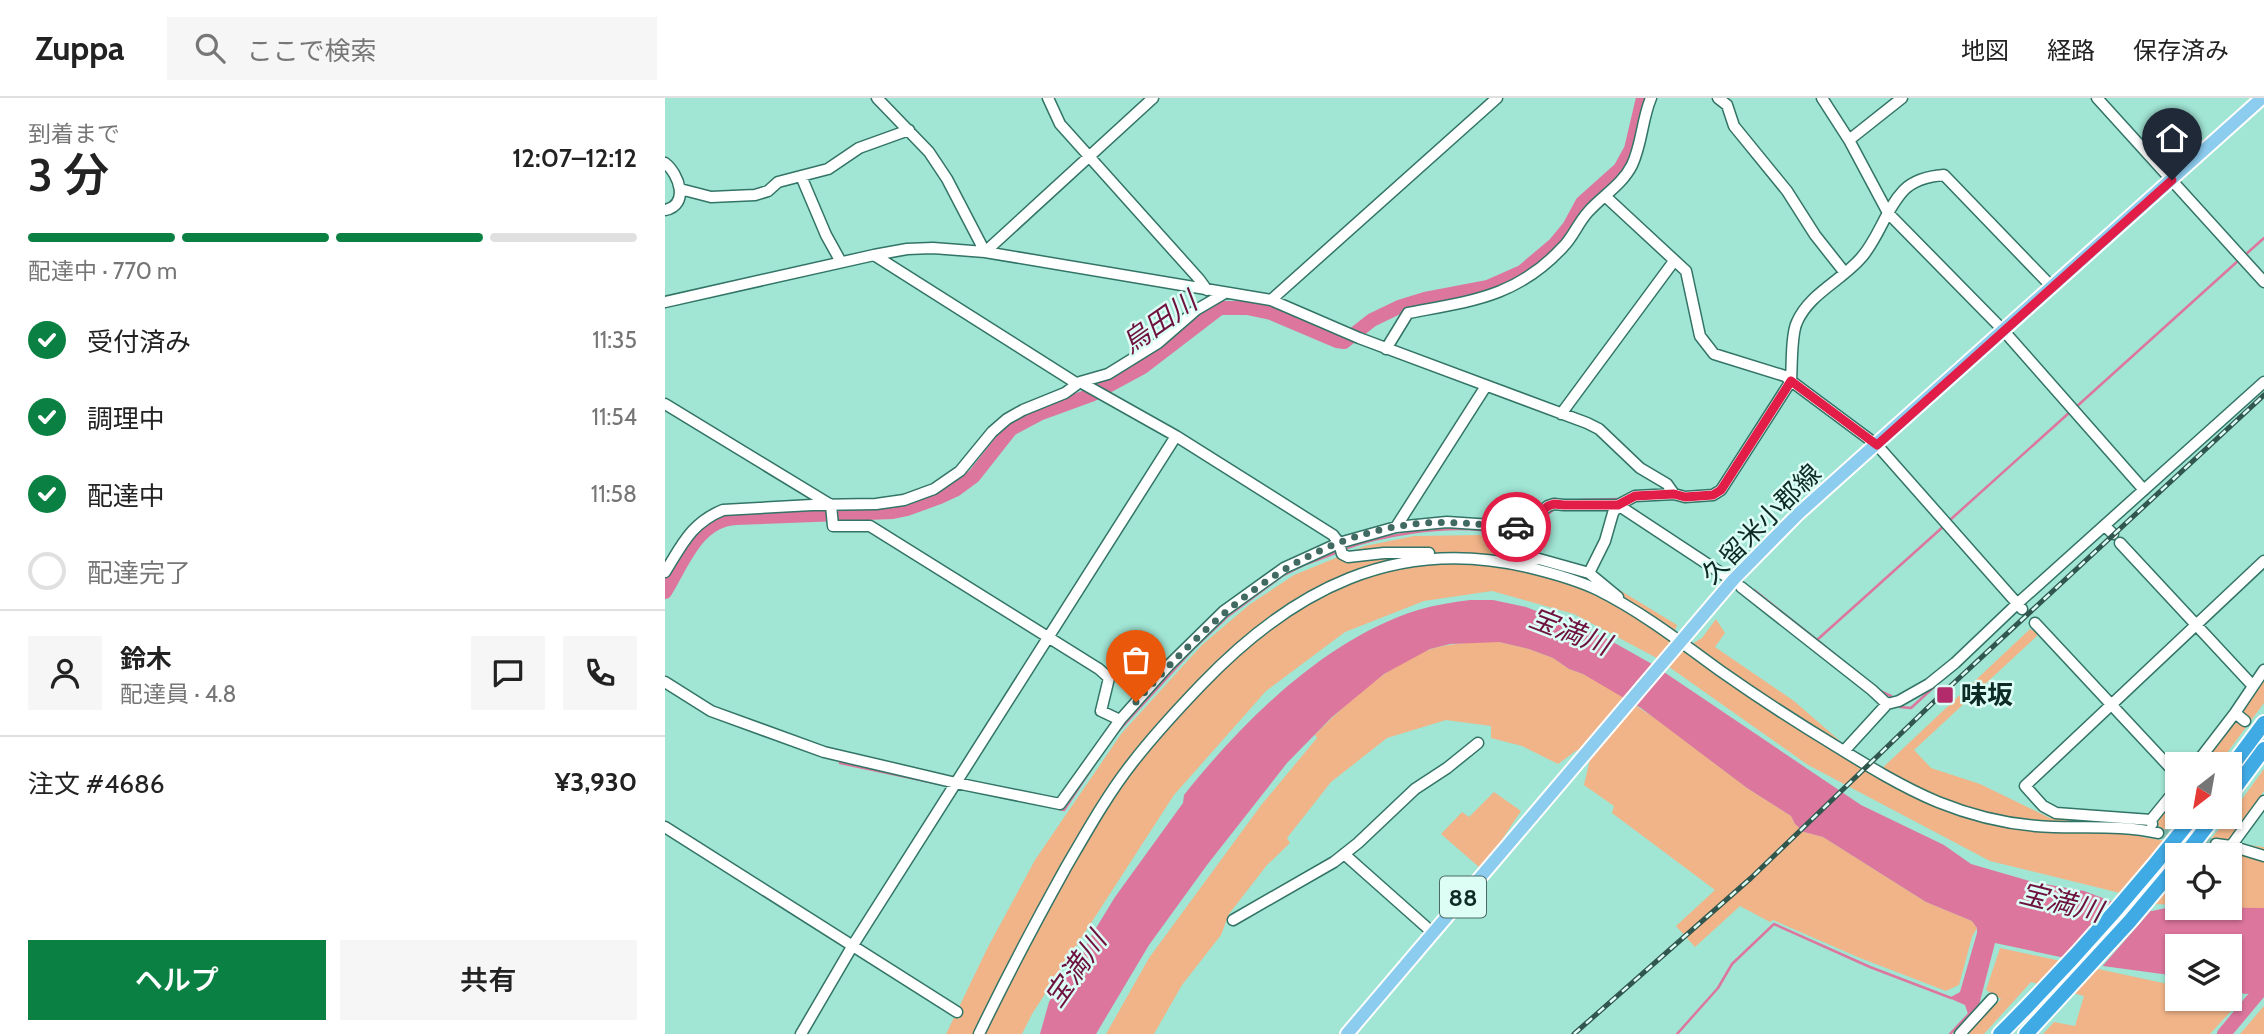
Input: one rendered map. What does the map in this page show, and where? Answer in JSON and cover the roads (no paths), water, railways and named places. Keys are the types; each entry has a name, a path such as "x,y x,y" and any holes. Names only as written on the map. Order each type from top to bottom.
{"highway":[{"path":"2242,753 2264,723"},
{"path":"2242,779 2264,749"},
{"path":"2000,1034 2044,990 2183,830"},
{"path":"2027,1034 2165,878"}],"main road":[{"name":"久留米小郡線","path":"1347,1034 1734,579 1789,523 2262,98"}],"street":[{"path":"877,98 929,152 947,179 985,252"},
{"path":"1048,98 1060,124 1207,290"},
{"path":"985,252 1153,98"},
{"path":"1271,300 1497,98"},
{"path":"1386,349 1408,313 1475,301 1510,289 1534,273 1561,249 1587,213 1623,180 1631,167 1639,149 1651,98"},
{"path":"1718,98 1728,102 1734,127 1787,191 1815,235 1845,273"},
{"path":"1822,98 1849,140 1888,213 2003,330 2144,490"},
{"path":"1849,140 1902,98"},
{"path":"2097,98 2264,282"},
{"path":"680,189 711,197 743,196 768,191 778,182 828,169 859,148 908,130"},
{"path":"665,163 670,167 680,189 678,204 675,208 665,210"},
{"path":"1590,573 1618,505 1635,496 1674,494 1685,497 1713,495 1721,490 1791,381 1795,326 1799,316 1814,299 1860,259 1870,247 1888,213 1910,185 1944,175 2052,287"},
{"path":"801,176 841,262"},
{"path":"1605,196 1686,271 1700,336 1714,354 1785,376 1877,445 2020,606"},
{"path":"665,302 874,255 933,247 985,252 1271,300 1386,349 1587,423 1599,429 1628,459 1667,484 1674,494"},
{"path":"874,255 1078,383 1105,395 1176,436 1333,535 1339,543 1342,555 1348,557 1384,553 1430,553 1506,562 1569,578 1597,589 1626,605 1768,704 1844,751 1921,794 1952,807 1984,817 2034,826 2155,833 2151,820"},
{"path":"1562,414 1674,261"},
{"path":"665,572 688,535 710,515 723,510 896,502 934,489 960,471 992,432 1007,419 1060,396 1078,383 1108,374 1158,343 1196,310 1226,293"},
{"path":"1844,751 1887,704 1899,701 1929,684 2020,606 2264,382"},
{"path":"1396,527 1486,386"},
{"path":"665,404 832,507"},
{"path":"801,1034 853,946 1176,436"},
{"path":"665,682 711,711 824,752 1060,804 1120,720 1169,665 1224,611 1285,568 1339,543 1396,527 1447,522 1523,527 1548,506 1618,505 1724,576"},
{"path":"832,507 833,526 870,526 1109,678 1101,711 1120,720"},
{"path":"2105,526 2253,686"},
{"path":"979,1034 1042,910 1082,839 1132,764 1208,678 1267,624 1319,591 1384,566 1451,557"},
{"path":"1506,562 1539,559 1590,573 1626,605"},
{"path":"2151,820 2056,813 2043,806 2025,786 2264,561"},
{"path":"1741,587 1873,690 1887,704"},
{"path":"2035,623 2165,762"},
{"path":"2206,752 2264,670"},
{"path":"2235,713 2245,720"},
{"path":"1233,920 1344,854 1415,789 1478,743"},
{"path":"2233,843 2264,801"},
{"path":"2151,820 2165,803"},
{"path":"665,827 957,1012"},
{"path":"2242,849 2264,856"},
{"path":"1344,854 1433,933"},
{"path":"1960,1034 1991,999"}],"water":[{"name":"宝満川","path":"1493,600 1526,607 1604,637 1652,664 1861,805 1944,845 1971,864 2033,882 2084,891 2116,903 2152,911 2165,908 2165,920 2242,920 2242,908 2264,908 2264,992 2242,993 2242,934 2165,934 2165,974 2103,966 1995,943 1978,1009 1972,1018 1965,1005 1949,998 1960,992 1977,933 1972,921 1926,902 1823,837 1804,832 1791,816 1747,788 1641,708 1553,658 1499,642 1450,644 1430,649 1384,674 1332,717 1287,763 1207,865 1149,945 1096,1034 1040,1034 1049,1002 1076,958 1084,951 1115,897 1183,803 1184,795 1232,739 1288,686 1351,641 1384,623 1418,610 1444,604"}],"waterway":[{"name":"烏田川","path":"665,592 685,556 701,535 722,521 736,518 893,512 955,490 974,476 1011,429 1039,414 1091,395 1143,367 1220,308 1247,308 1271,313 1344,342 1372,320 1399,307 1425,299 1488,287 1522,272 1555,244 1569,227 1582,203 1620,169 1631,149 1643,98"},
{"path":"2244,256 2264,238"},
{"path":"2075,408 2239,260"},
{"path":"1950,520 2070,412"},
{"path":"1580,500 1622,500"},
{"path":"1344,549 1376,540 1429,531 1464,529 1524,536 1555,508"},
{"path":"1647,519 1706,557"},
{"path":"1754,590 1817,640 1945,525"},
{"path":"1114,736 1194,648 1228,616 1282,576 1338,552"},
{"path":"1817,640 1838,657"},
{"path":"1900,707 1911,708 1934,687"},
{"path":"1878,690 1891,696"},
{"path":"1059,809 1064,810 1100,756"},
{"path":"840,763 949,786"},
{"path":"1677,1034 1718,988 1732,964 1774,924 1870,967 1951,998"},
{"path":"2224,1034 2264,986"},
{"path":"1950,1034 1969,1014"}],"tunnel":[{"path":"2022,609 2035,623"},
{"path":"2158,833 2211,843"}],"railway":[{"path":"1574,1034 1751,878 1943,693 2264,395"}],"place":[{"name":"味坂","path":"1945,695"}]}
